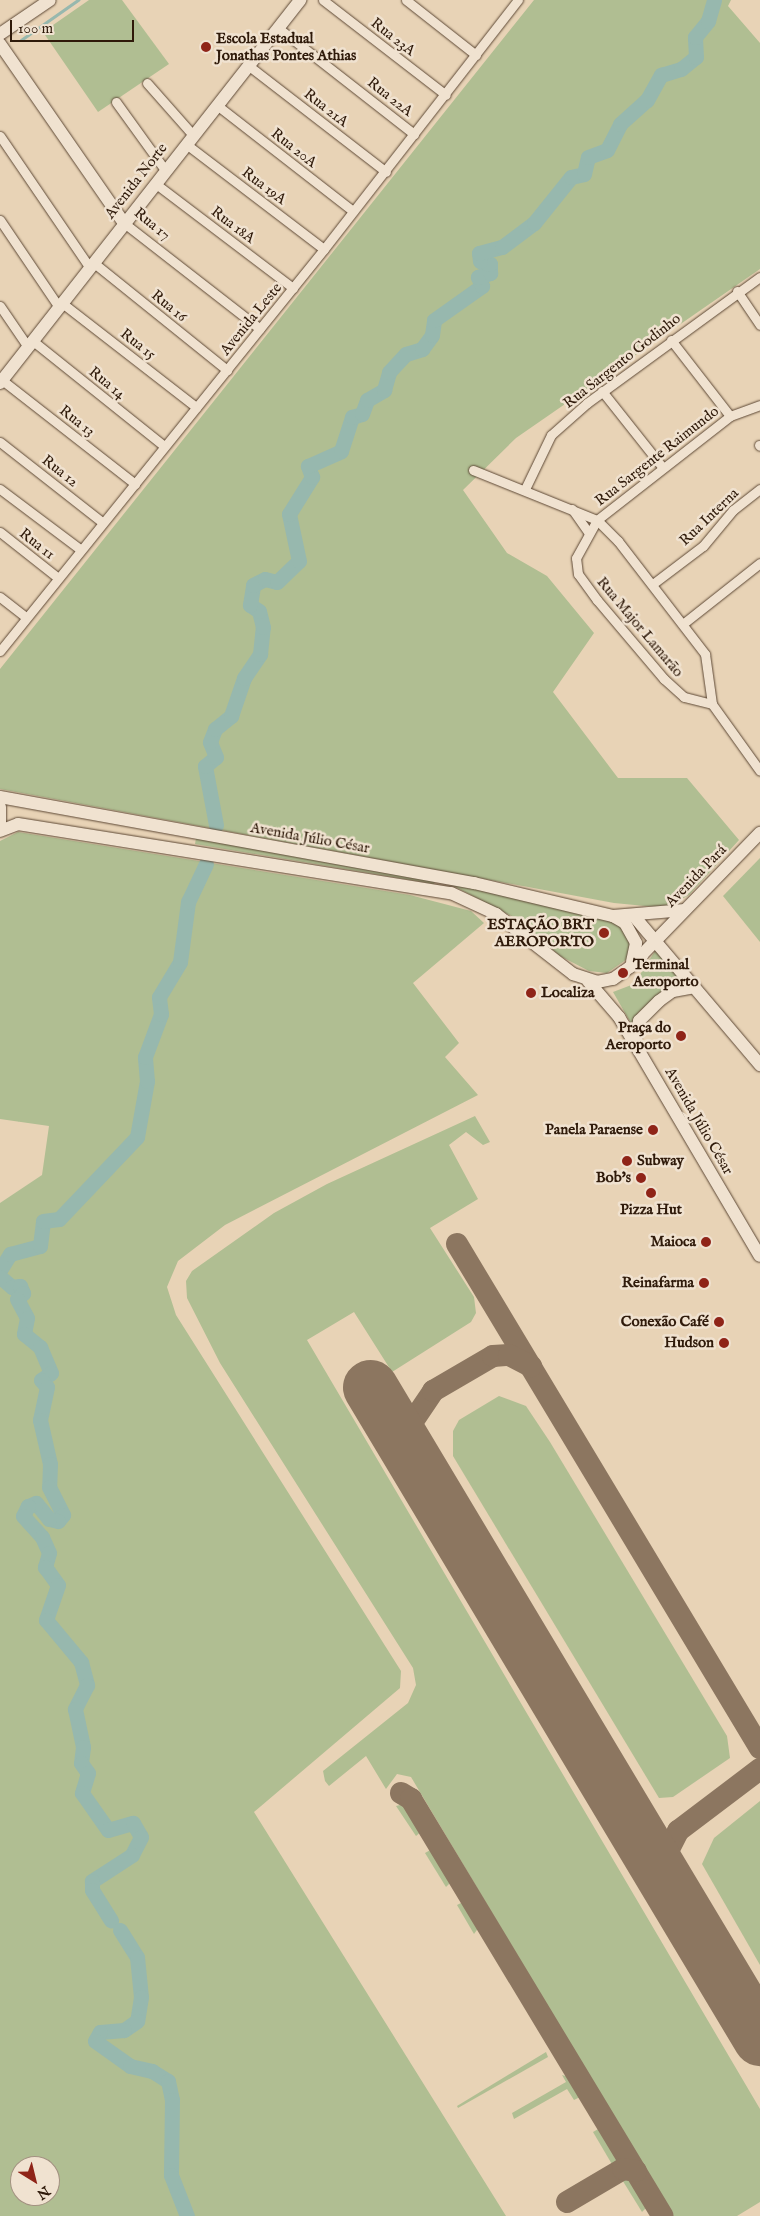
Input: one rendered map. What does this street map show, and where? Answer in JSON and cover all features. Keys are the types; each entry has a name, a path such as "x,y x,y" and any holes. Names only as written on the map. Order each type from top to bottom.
{"main road":[{"path":"0,34 35,4 50,0"},
{"name":"Avenida Norte","path":"1,382 165,170 218,106 300,0"},
{"name":"Rua 17","path":"0,44 124,223"},
{"name":"Avenida Júlio César","path":"0,797 474,883 614,916 685,910"},
{"path":"0,807 0,826"},
{"name":"Avenida Júlio César","path":"0,831 27,826 451,893 496,914 588,981 607,1001 634,1042 760,1256"},
{"name":"Avenida Pará","path":"656,941 760,833"},
{"path":"633,915 760,1065"},
{"path":"614,916 625,923 636,943 630,967"},
{"path":"588,981 613,979 630,967 656,941"},
{"path":"634,1042 639,1021 659,1001 673,991 695,987"}],"street":[{"name":"Rua 23A","path":"323,0 446,95"},
{"path":"406,0 476,54"},
{"name":"Avenida Leste","path":"0,651 57,577 135,484 386,172 518,0"},
{"name":"Rua 22A","path":"278,27 414,134"},
{"name":"Rua 21A","path":"249,66 386,172"},
{"name":"Rua 19A","path":"147,83 190,140 324,249"},
{"path":"116,102 165,170"},
{"name":"Rua 20A","path":"218,106 353,211"},
{"name":"Rua 16","path":"0,136 92,265 227,370"},
{"name":"Rua 18A","path":"156,184 293,288"},
{"name":"Rua 15","path":"0,220 60,305 196,407"},
{"name":"Rua 17","path":"124,223 260,329"},
{"name":"Rua Sargento Godinho","path":"526,489 551,435 602,391 737,291 760,277"},
{"path":"737,291 760,325"},
{"name":"Rua 14","path":"0,306 31,344 164,446"},
{"path":"671,340 730,416"},
{"name":"Rua 13","path":"1,382 135,484"},
{"path":"602,391 663,468"},
{"name":"Rua Sargente Raimundo","path":"473,470 526,489 597,520 730,416 760,405"},
{"name":"Rua 12","path":"0,442 102,522"},
{"path":"0,488 80,549"},
{"name":"Rua Interna","path":"654,583 703,546 733,510 760,489"},
{"path":"572,509 588,533"},
{"path":"597,520 654,583 684,623 709,665 712,704 760,771"},
{"name":"Rua Major Lamarão","path":"597,520 588,533 576,558 578,574 678,693 712,704"},
{"name":"Rua 11","path":"0,532 57,577"},
{"path":"684,623 760,563"},
{"path":"0,597 26,617"}],"green space":[{"path":"89,0 122,0 169,64 98,112 43,32"},
{"path":"534,0 731,0 728,6 760,43 760,269 516,438 463,490 507,553 547,576 594,633 553,692 618,778 687,778 739,840 689,895 666,908 614,903 0,789 0,669"},
{"path":"18,832 410,895 471,911 484,923 413,983 459,1043 445,1057 478,1095 225,1225 178,1261 167,1287 176,1315 401,1671 400,1688 254,1812 506,2216 0,2216 0,1203 42,1175 49,1126 0,1119 0,841"},
{"path":"196,838 435,880 434,884 195,844"},
{"path":"760,858 760,942 723,896"},
{"path":"442,880 614,921 630,938 630,957 607,973 589,971 560,956 517,919"},
{"path":"657,948 687,983 669,985 638,1013 632,1025 613,992 634,984"},
{"path":"475,1116 490,1142 483,1145 466,1132 449,1145 478,1199 430,1228 474,1297 476,1313 471,1322 392,1372 354,1312 307,1340 760,2109 760,2202 737,2216 673,2216 411,1777 397,1774 386,1789 366,1756 329,1786 325,1781 323,1771 408,1703 416,1685 413,1668 220,1363 187,1298 186,1281 192,1271 274,1213 327,1184"},
{"path":"499,1396 526,1406 550,1442 727,1736 730,1758 673,1797 659,1798 453,1456 453,1431 459,1420"},
{"path":"760,1801 760,1965 702,1864 714,1838"},
{"path":"404,1804 422,1831 416,1836 396,1806"},
{"path":"432,1849 451,1882 446,1887 425,1853"},
{"path":"463,1902 479,1927 474,1934 457,1905"},
{"path":"546,2052 548,2057 458,2108 457,2106"},
{"path":"562,2075 569,2077 580,2097 574,2100 567,2089 514,2119 512,2113 566,2082"},
{"path":"600,2128 619,2160 613,2166 593,2132"},
{"path":"629,2176 647,2207 642,2212 621,2178"}],"waterway":[{"path":"21,40 78,0"},
{"path":"216,825 205,766 216,757 210,742 215,729 231,716 244,678 260,654 263,627 259,611 250,605 253,585 265,579 277,582 299,561 289,514 312,477 308,466 341,451 352,417 362,414 367,400 384,390 389,372 406,354 422,349 432,335 434,320 482,286 478,277 490,273 490,264 480,261 479,253 502,247 534,223 571,177 584,174 588,157 607,150 620,124 647,100 661,75 681,69 696,57 695,37 708,21 714,0"},
{"path":"0,1270 10,1254 40,1246 43,1221 59,1219 137,1137 147,1081 145,1057 161,1014 159,997 180,962 188,902 206,864"},
{"path":"0,1277 12,1287 20,1286 23,1293 17,1299 27,1318 24,1334 40,1347 51,1373 41,1380 47,1387 40,1420 50,1464 49,1487 63,1515 58,1521 49,1519 36,1503 28,1506 23,1516 42,1537 49,1553 45,1567 58,1585 46,1620 81,1662 87,1685 75,1709 83,1747 81,1763 88,1773 82,1793 108,1830 133,1823 141,1837 132,1855 92,1881 92,1890 111,1920"},
{"path":"120,1930 137,1957 141,1997 137,2021 124,2030 100,2032 95,2041 130,2066 152,2071 168,2081 172,2100 171,2175 187,2216"}],"taxiway":[{"path":"457,1244 760,1748"},
{"path":"413,1459 411,1424 433,1391 493,1356 509,1355 531,1366"},
{"path":"665,1880 667,1853 678,1831 760,1769"},
{"path":"401,1793 411,1799 663,2216"},
{"path":"567,2202 623,2169 636,2171"}],"runway":[{"path":"370,1387 760,2038"}],"place":[{"name":"Escola Estadual Jonathas Pontes Athias","path":"206,47"},
{"name":"ESTAÇÃO BRT AEROPORTO","path":"604,933"},
{"name":"Terminal Aeroporto","path":"623,973"},
{"name":"Localiza","path":"531,993"},
{"name":"Praça do Aeroporto","path":"681,1036"},
{"name":"Panela Paraense","path":"653,1130"},
{"name":"Subway","path":"627,1161"},
{"name":"Bob's","path":"641,1178"},
{"name":"Pizza Hut","path":"651,1193"},
{"name":"Maioca","path":"706,1242"},
{"name":"Reinafarma","path":"704,1283"},
{"name":"Conexão Café","path":"719,1322"},
{"name":"Hudson","path":"724,1343"}]}
